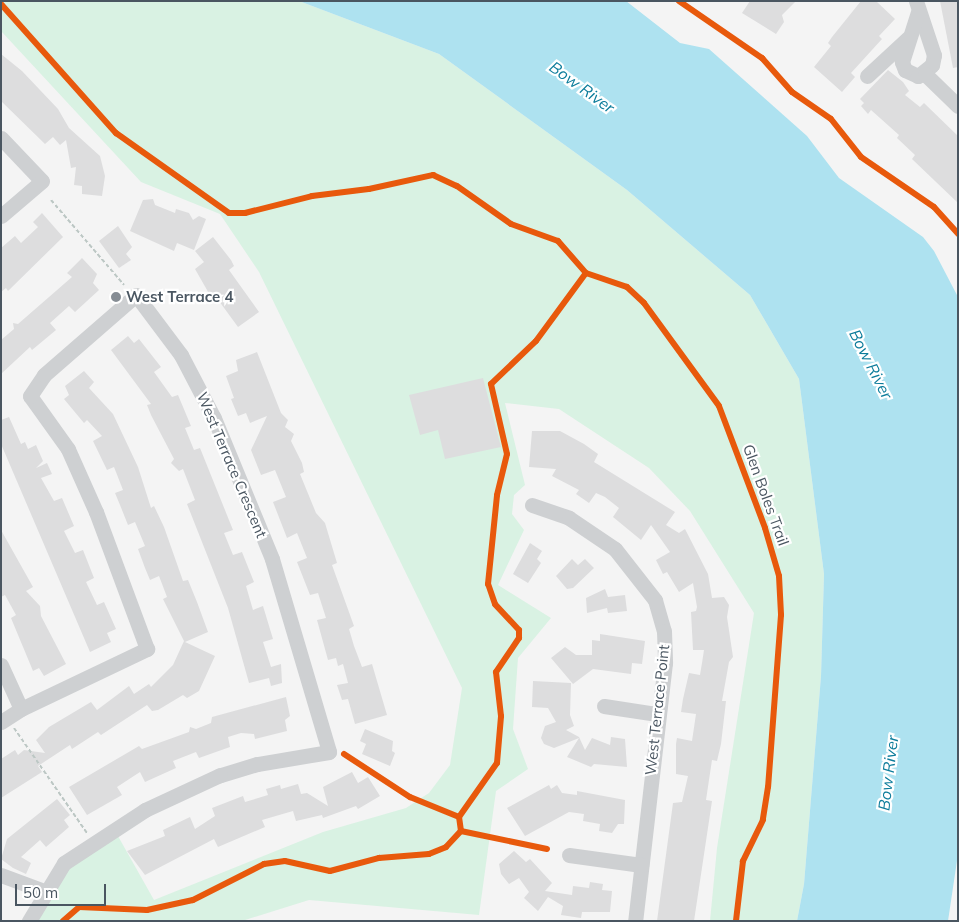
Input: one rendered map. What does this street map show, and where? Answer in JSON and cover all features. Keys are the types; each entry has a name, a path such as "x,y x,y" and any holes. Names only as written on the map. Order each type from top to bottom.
{"street":[{"path":"917,6 902,62 905,70 925,74 958,106"},
{"path":"917,6 934,55 925,74"},
{"path":"867,76 908,38"},
{"path":"1,138 42,181 1,216"},
{"name":"West Terrace Crescent","path":"21,709 147,649 96,512 68,449 30,396 44,375 136,295 181,354 214,418 272,559 329,752 256,764 220,775 145,810 93,841 64,863 44,891 29,921"},
{"name":"West Terrace Point","path":"532,504 593,531 638,574 655,600 664,631 665,663 657,714 635,921"},
{"path":"1,665 21,709 4,720"},
{"path":"604,706 657,714"},
{"path":"569,855 641,865"},
{"path":"1,875 44,891"}],"path":[{"path":"51,200 124,285"},
{"path":"4,720 93,841"}],"green space":[{"path":"1,1 299,1 439,54 627,190 750,295 799,379 824,574 821,676 804,884 797,921 710,921 717,848 754,613 690,511 649,468 559,409 505,403 525,485 514,495 512,514 524,530 498,585 551,618 518,658 513,729 528,769 496,791 479,915 309,900 242,921 29,921 44,891 114,829 154,900 323,832 406,808 429,793 450,765 462,688 259,272 220,214 141,182 1,31"}],"water":[{"name":"Bow River","path":"299,1 626,1 680,43 709,49 807,136 839,178 923,237 934,251 958,297 958,854 948,921 797,921 804,884 821,676 824,574 799,379 750,295 627,190 439,54"}],"building":[{"path":"750,1 796,1 782,15 784,22 776,34 742,13"},
{"path":"861,1 876,1 895,19 879,36 882,39 851,73 855,77 842,92 814,67 831,46 828,43 832,37"},
{"path":"940,1 958,1 958,67 953,68"},
{"path":"1,54 22,71 58,109 69,128 100,156 105,176 102,196 82,194 82,186 74,185 76,167 71,168 66,140 60,145 53,137 45,144 1,101"},
{"path":"888,70 903,82 909,91 905,95 920,107 924,103 958,136 958,203 912,159 915,155 897,138 899,135 871,110 868,114 861,106 864,103 860,99"},
{"path":"153,199 155,205 175,213 176,209 189,213 193,220 199,216 206,219 194,250 177,243 174,251 130,231 143,200"},
{"path":"42,213 63,237 8,291 6,288 1,292 1,248 15,236 21,243 38,227 33,222"},
{"path":"118,226 132,247 126,254 131,260 119,268 99,241"},
{"path":"213,237 234,266 229,270 259,312 238,327 219,301 215,304 195,269 204,262 195,251"},
{"path":"82,258 97,274 93,283 99,290 75,312 69,306 50,323 56,330 32,350 30,347 1,374 1,340 14,329 13,323 18,324 72,277 67,273"},
{"path":"128,336 134,343 139,339 161,367 154,372 172,397 178,395 191,426 185,428 194,450 200,448 233,530 224,533 233,555 242,552 254,582 246,586 253,610 263,606 273,639 263,642 271,667 281,664 282,683 271,686 269,678 249,683 228,608 187,504 195,500 183,469 179,471 171,463 174,459 151,415 147,405 151,404 111,350"},
{"path":"257,352 281,413 288,420 285,427 294,434 291,441 302,463 304,472 300,474 316,513 325,523 337,563 332,565 354,626 349,629 354,646 362,667 372,664 387,715 355,724 348,699 342,700 337,685 348,683 343,664 338,666 336,658 328,660 317,620 326,618 318,593 310,595 297,562 307,558 297,533 287,538 273,502 286,497 275,470 261,475 251,450 267,416 250,423 246,413 238,416 231,399 234,398 226,376 238,371 236,360"},
{"path":"84,371 94,382 89,388 113,414 138,467 151,508 154,506 164,527 183,581 188,580 197,602 208,632 185,642 215,656 199,691 187,698 183,695 158,710 152,711 147,705 101,735 98,732 72,749 70,745 38,766 42,772 1,798 1,759 15,750 18,755 24,750 45,753 36,740 49,727 91,702 97,710 129,686 134,694 149,684 151,687 173,665 184,641 163,599 167,597 159,576 150,580 145,568 138,549 145,546 135,522 128,525 115,493 123,490 114,467 107,470 93,441 102,436 87,420 84,423 64,399 69,395 65,386"},
{"path":"483,378 501,447 445,459 438,430 420,435 409,395"},
{"path":"9,417 21,444 25,442 28,449 36,445 43,461 36,468 47,463 52,474 41,478 54,501 62,498 74,526 64,531 75,553 83,550 94,578 86,582 97,605 104,602 116,629 107,633 111,642 90,652 1,444 1,420"},
{"path":"532,431 560,431 584,444 598,454 594,462 675,512 666,525 679,533 685,529 708,574 712,598 724,597 729,605 727,617 733,657 729,662 722,701 726,701 721,744 717,761 712,760 706,800 712,801 694,921 657,921 673,803 682,802 688,776 676,774 677,738 692,741 696,714 681,712 683,699 689,673 700,675 704,650 693,650 691,612 696,611 697,607 693,583 679,592 667,572 663,574 656,560 670,552 651,525 641,540 613,517 619,508 605,497 596,493 589,503 576,494 579,490 552,476 556,469 529,467"},
{"path":"1,530 33,587 26,591 40,606 41,616 66,664 44,676 39,668 33,671 11,618 16,615 5,595 1,597"},
{"path":"530,543 542,551 537,559 541,563 528,583 513,574"},
{"path":"572,559 578,565 585,559 594,568 573,588 567,589 556,576"},
{"path":"605,589 608,597 625,595 627,611 608,613 607,608 587,613 586,598"},
{"path":"600,634 645,641 642,664 632,663 631,674 593,669 573,684 551,658 565,647 576,655 592,655 592,640 600,641"},
{"path":"533,681 571,683 570,715 574,726 566,730 579,737 585,750 592,738 610,745 611,737 625,739 627,767 594,764 591,767 567,757 579,738 554,748 544,744 541,738 545,726 556,722 548,708 532,707"},
{"path":"286,697 290,716 285,720 287,731 255,739 254,734 241,733 228,737 230,747 199,758 196,752 173,761 176,768 145,782 140,772 117,787 122,795 87,815 69,787 139,746 142,749 189,732 190,727 196,729 211,723 212,717"},
{"path":"365,729 393,741 392,751 395,753 390,766 362,754 366,744 360,741"},
{"path":"352,772 358,783 368,777 380,796 358,809 356,806 323,818 322,815 296,821 293,811 262,820 265,827 218,847 214,839 145,875 127,851 165,836 163,830 190,817 195,829 215,816 212,808 243,796 245,802 268,795 266,789 280,785 281,789 298,784 301,794 307,793 328,806 323,787"},
{"path":"549,785 551,789 557,785 562,793 577,795 577,791 625,800 624,824 618,824 612,833 599,831 600,824 583,821 584,814 569,812 525,836 507,808"},
{"path":"57,799 70,815 64,820 69,827 46,847 40,840 21,857 31,863 26,874 13,868 1,859 7,839"},
{"path":"514,851 526,862 530,859 552,883 545,891 572,895 573,886 589,888 590,882 603,884 602,890 612,891 610,912 582,912 581,918 561,915 563,906 548,897 538,911 524,898 529,892 519,878 509,884 501,874 499,864"}],"cycle path":[{"path":"679,1 762,58 792,92 831,119 861,157 934,207 958,234"},
{"name":"Glen Boles Trail","path":"1,4 116,133 229,213 245,213 312,196 369,189 433,175 457,186 511,224 558,241 586,273 627,287 644,303 719,406 765,528 779,576 781,615 768,787 763,820 743,861 736,921"},
{"path":"547,849 461,831 459,817 497,763 501,716 496,672 519,638 519,630 495,604 488,584 497,495 507,454 491,384 536,341 586,273"},
{"path":"344,754 410,797 459,817"},
{"path":"63,921 79,907 147,910 193,900 264,864 285,861 330,871 379,858 429,854 446,847 461,831"}],"place":[{"name":"West Terrace 4","path":"116,297"}]}
